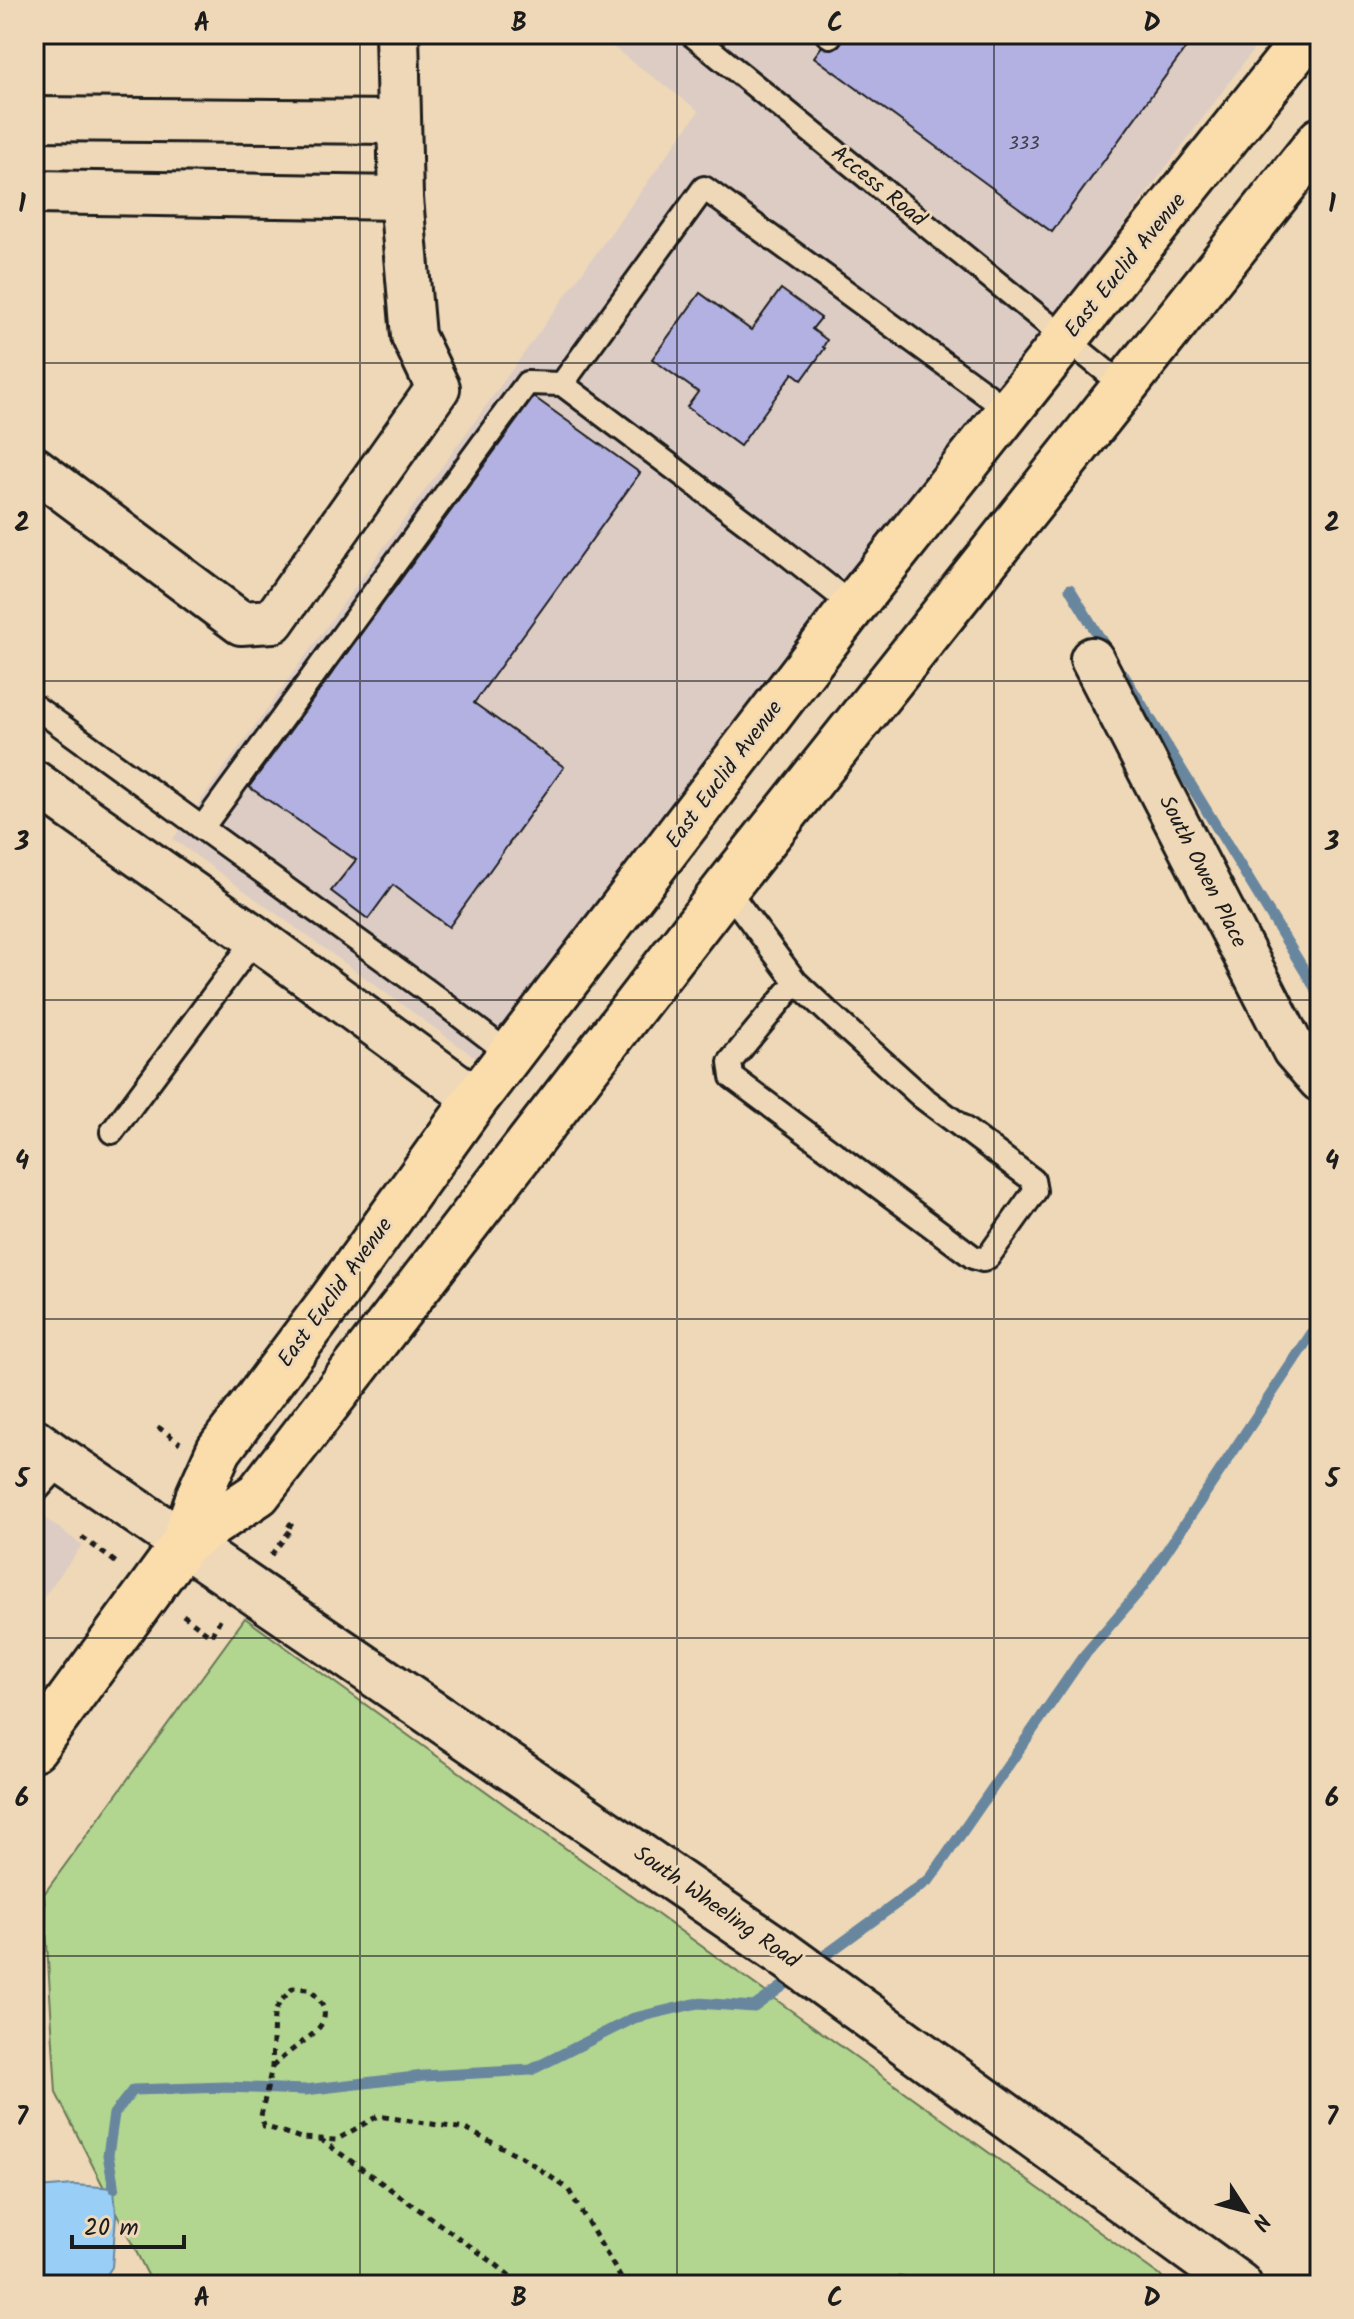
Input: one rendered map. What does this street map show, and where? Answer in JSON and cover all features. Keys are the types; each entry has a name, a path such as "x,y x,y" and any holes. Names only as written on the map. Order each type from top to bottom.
{"main road":[{"name":"East Euclid Avenue","path":"34,1748 184,1543 199,1495 219,1450 476,1099 853,606 1309,34"},
{"name":"East Euclid Avenue","path":"184,1543 258,1494 726,888 1320,140"}],"street":[{"path":"34,468 241,623 273,621 438,388 413,336 401,198 397,34"},
{"path":"34,119 398,122"},
{"path":"34,192 401,198"},
{"name":"South Owen Place","path":"1092,659 1294,1050 1320,1080"},
{"path":"34,782 256,938 476,1099"},
{"name":"South Wheeling Road","path":"48,1450 782,1953 1239,2285"}],"lane":[{"name":"Access Road","path":"691,34 1124,386"},
{"path":"562,384 704,188 1009,411"},
{"path":"202,828 527,383 562,384 853,606"},
{"path":"34,706 511,1055"},
{"path":"726,888 796,982 922,1097 1033,1180 1035,1191 988,1257 983,1260 973,1257 732,1077 730,1062 796,982"},
{"path":"112,1132 256,938"},
{"path":"34,1493 48,1450"}],"path":[{"path":"272,2067 314,2036 322,2023 325,2009 309,1989 293,1988 274,2014 272,2067 261,2116 264,2126 301,2138 336,2140 378,2116 465,2129 522,2157 568,2189 625,2285"},
{"path":"319,2139 521,2285"},
{"path":"875,2285 887,2278 908,2279 919,2285"}],"shaded area":[{"path":"595,34 1265,34 1013,374 476,1058 173,839 699,111"},
{"path":"34,1510 82,1545 34,1610"}],"green space":[{"path":"245,1618 1173,2285 153,2285 56,2093 44,1894"}],"water":[{"path":"34,2184 38,2188 74,2185 114,2188 116,2215 112,2267 100,2285 34,2285"}],"building":[{"path":"831,34 1196,34 1052,232 814,57"},
{"path":"781,289 821,318 812,329 827,340 825,348 802,380 793,373 740,446 687,407 698,392 652,359 700,293 751,330"},
{"path":"534,397 640,473 474,703 564,767 449,927 393,885 368,919 331,891 356,860 249,787"}],"waterway":[{"path":"1070,589 1109,653"},
{"path":"1123,674 1320,996"},
{"path":"812,1965 930,1879 1082,1658 1142,1588 1320,1321"},
{"path":"114,2188 108,2155 114,2114 133,2090 226,2087 305,2090 424,2076 531,2070 634,2018 698,2003 754,2007 798,1975"}]}
